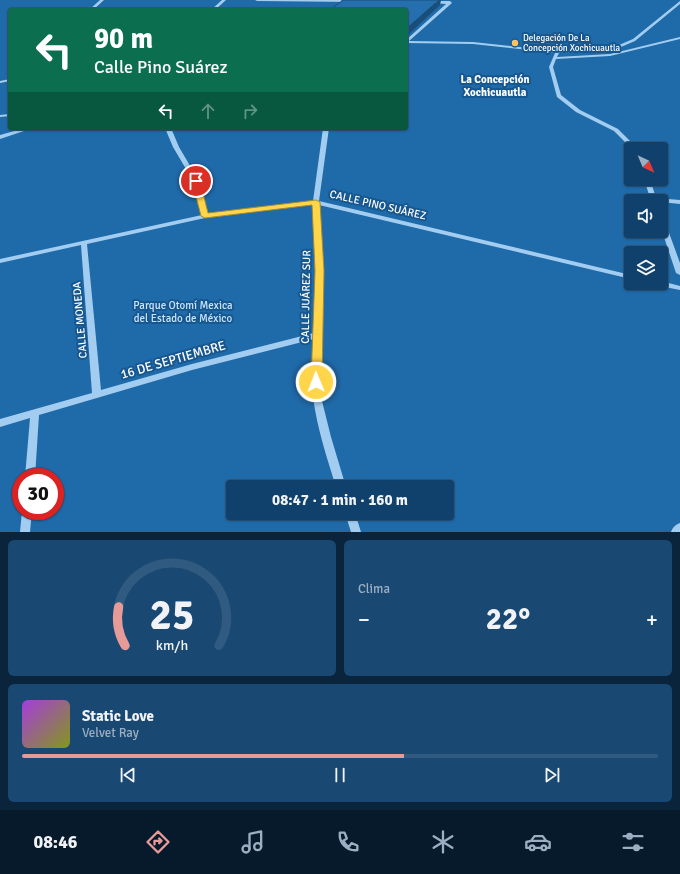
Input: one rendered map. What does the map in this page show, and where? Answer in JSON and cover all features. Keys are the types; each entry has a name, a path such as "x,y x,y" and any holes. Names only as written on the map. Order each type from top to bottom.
{"street":[{"path":"93,8 102,0"},
{"path":"215,8 224,0"},
{"path":"257,0 355,0"},
{"path":"427,2 451,2"},
{"path":"408,41 451,2"},
{"path":"408,42 473,43 556,52 613,49 634,40 680,2"},
{"path":"554,58 610,55 680,38"},
{"path":"556,52 551,67 559,96 578,112 616,130 628,142"},
{"path":"0,137 23,130"},
{"path":"169,130 176,147 196,181 205,216"},
{"name":"CALLE JUÁREZ SUR","path":"326,130 316,202 320,271 318,335 315,367 317,397 326,437 339,480"},
{"path":"668,201 680,202"},
{"name":"CALLE PINO SUÁREZ","path":"0,260 205,216 316,202 624,275"},
{"path":"668,238 680,274"},
{"name":"CALLE MONEDA","path":"84,243 97,395"},
{"path":"668,285 680,288"},
{"name":"16 DE SEPTIEMBRE","path":"0,423 192,367 318,335"},
{"path":"31,468 35,413"},
{"path":"25,532 26,520"},
{"path":"352,520 356,532"},
{"path":"676,532 680,528"}],"green space":[{"name":"Parque Otomí Mexica del Estado de México","path":"0,0 680,0 680,532 0,532"}],"building":[{"path":"439,0 408,27 408,8 332,8 342,1"}],"place":[{"name":"Delegación De La Concepción Xochicuautla","path":"515,43"}],"district":[{"name":"La Concepción Xochicuautla","path":"495,85"}],"route":[{"path":"196,181 205,216 316,202 320,271 318,335 315,367 316,382"}]}
